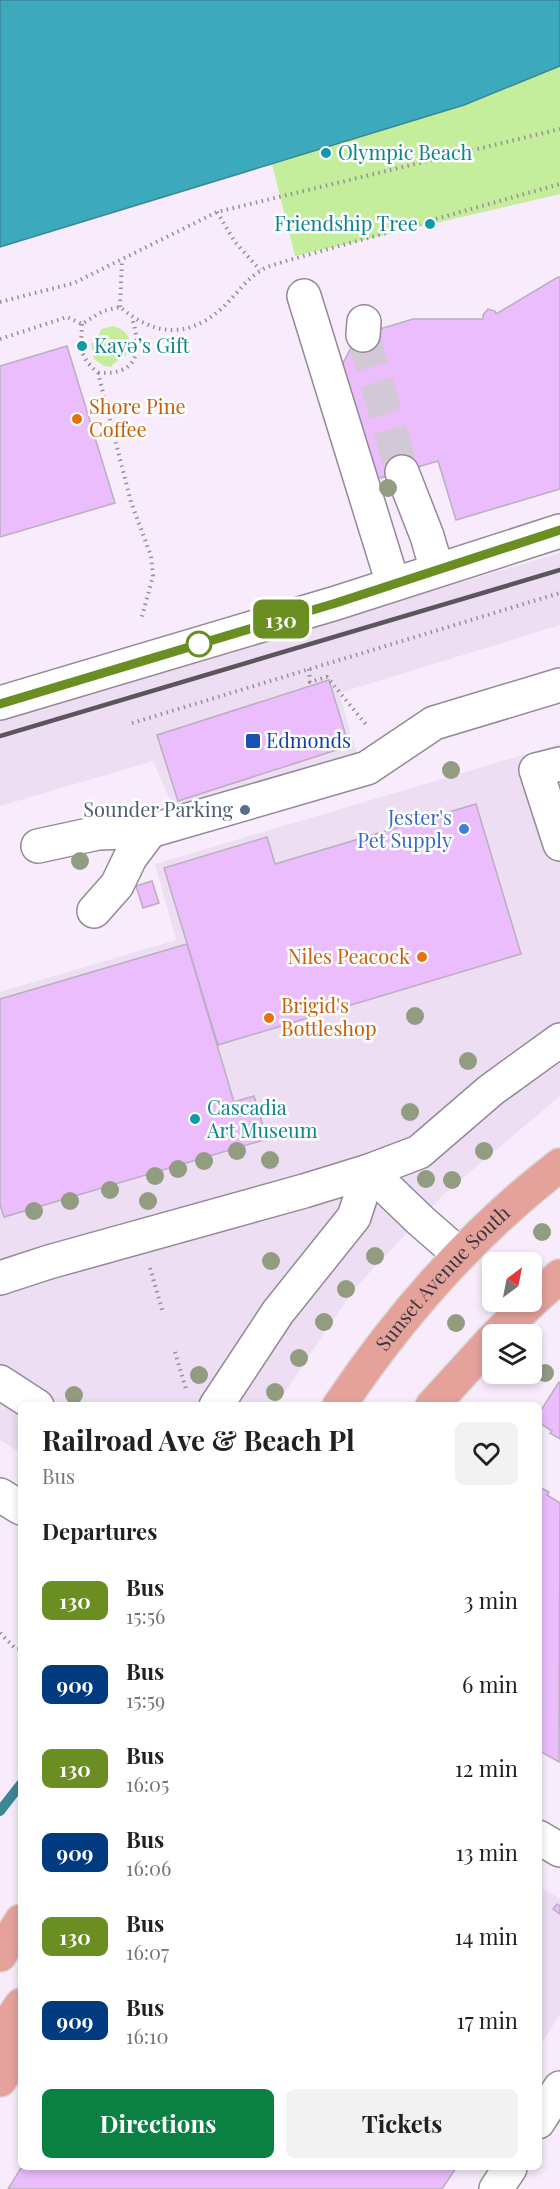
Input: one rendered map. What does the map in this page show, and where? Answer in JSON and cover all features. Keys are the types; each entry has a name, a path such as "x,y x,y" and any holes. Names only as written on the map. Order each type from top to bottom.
{"main road":[{"name":"Sunset Avenue South","path":"342,1402 393,1332 429,1288 513,1205 560,1165"},
{"path":"542,1292 560,1276"},
{"path":"508,1324 521,1312"},
{"path":"436,1402 482,1351"},
{"path":"0,1955 18,1926"},
{"path":"0,2036 18,2009"},
{"path":"0,2080 18,2053"}],"street":[{"path":"304,296 384,548 393,584"},
{"path":"402,472 427,536 437,570"},
{"path":"0,704 560,531"},
{"path":"38,846 98,833 150,831 367,768 434,723 560,685"},
{"path":"560,764 536,770 560,844"},
{"path":"94,911 117,885 130,858 150,831"},
{"path":"75,838 99,851 112,865 117,885"},
{"path":"0,1278 49,1262 304,1191 369,1171 419,1152 491,1090 560,1040"},
{"path":"369,1171 460,1255"},
{"path":"219,1402 278,1312 354,1217 369,1171"},
{"path":"0,1382 31,1402"},
{"path":"0,1496 18,1506"},
{"path":"542,1839 560,1850"},
{"path":"542,2116 560,2088"},
{"path":"496,2189 509,2170"}],"path":[{"path":"0,302 74,283 217,212 560,129"},
{"path":"120,307 132,317 150,326 172,332 196,326 220,310 260,270 560,184"},
{"path":"217,212 235,242 260,270"},
{"path":"120,307 122,260"},
{"path":"82,324 103,311 120,307"},
{"path":"0,339 67,317 82,324"},
{"path":"82,324 80,343 87,364 98,373 114,374 127,368 134,361 138,350 132,317"},
{"path":"98,373 131,502 151,556 153,576 141,620"},
{"path":"132,723 560,593"},
{"path":"309,669 310,682 327,677 372,731 397,746"},
{"path":"150,1267 163,1313"},
{"path":"175,1352 186,1391"},
{"path":"0,1633 18,1649"}],"shaded area":[{"path":"560,553 560,625 339,693 357,754 174,809 153,761 0,806 0,706 248,645"},
{"path":"560,744 560,1096 442,1196 354,1289 278,1402 18,1402 18,1451 0,1440 0,992 176,940 155,864"},
{"path":"542,1888 560,1899 560,2014 542,2043"}],"green space":[{"path":"560,66 560,194 295,256 272,164 464,105"},
{"path":"113,326 125,332 130,345 125,356 112,367 104,366 94,359 91,343 94,343 102,329"}],"water":[{"path":"0,0 560,0 560,66 464,105 0,247"}],"building":[{"path":"560,277 560,489 456,520 438,461 373,480 340,369 357,336 413,319 483,319 488,309 495,311 496,314"},
{"path":"67,346 115,503 0,537 0,366"},
{"path":"329,680 349,746 178,801 157,735"},
{"path":"476,804 521,954 218,1045 164,868 267,837 275,864"},
{"path":"152,881 159,903 143,908 136,886"},
{"path":"187,944 234,1102 254,1096 267,1139 4,1217 0,1205 0,999"},
{"path":"559,1382 560,1439 542,1425 542,1409"},
{"path":"542,1488 549,1492 547,1495 560,1503 559,1762 542,1752"},
{"path":"557,1904 560,1906 560,1914 553,1909"},
{"path":"20,2170 455,2170 442,2189 8,2189"}],"waterway":[{"path":"0,1811 18,1788"}],"tunnel":[{"path":"363,335 402,472"}],"railway":[{"path":"0,736 560,570"}],"bus line":[{"name":"130","path":"0,704 336,603 560,530"}],"place":[{"name":"Olympic Beach","path":"326,153"},
{"name":"Friendship Tree","path":"430,224"},
{"name":"Kayə’s Gift","path":"82,346"},
{"name":"Shore Pine Coffee","path":"77,419"},
{"name":"Edmonds","path":"253,741"},
{"name":"Sounder Parking","path":"245,810"},
{"name":"Jester's Pet Supply","path":"464,829"},
{"name":"Niles Peacock","path":"422,957"},
{"name":"Brigid's Bottleshop","path":"269,1018"},
{"name":"Cascadia Art Museum","path":"195,1119"}]}
